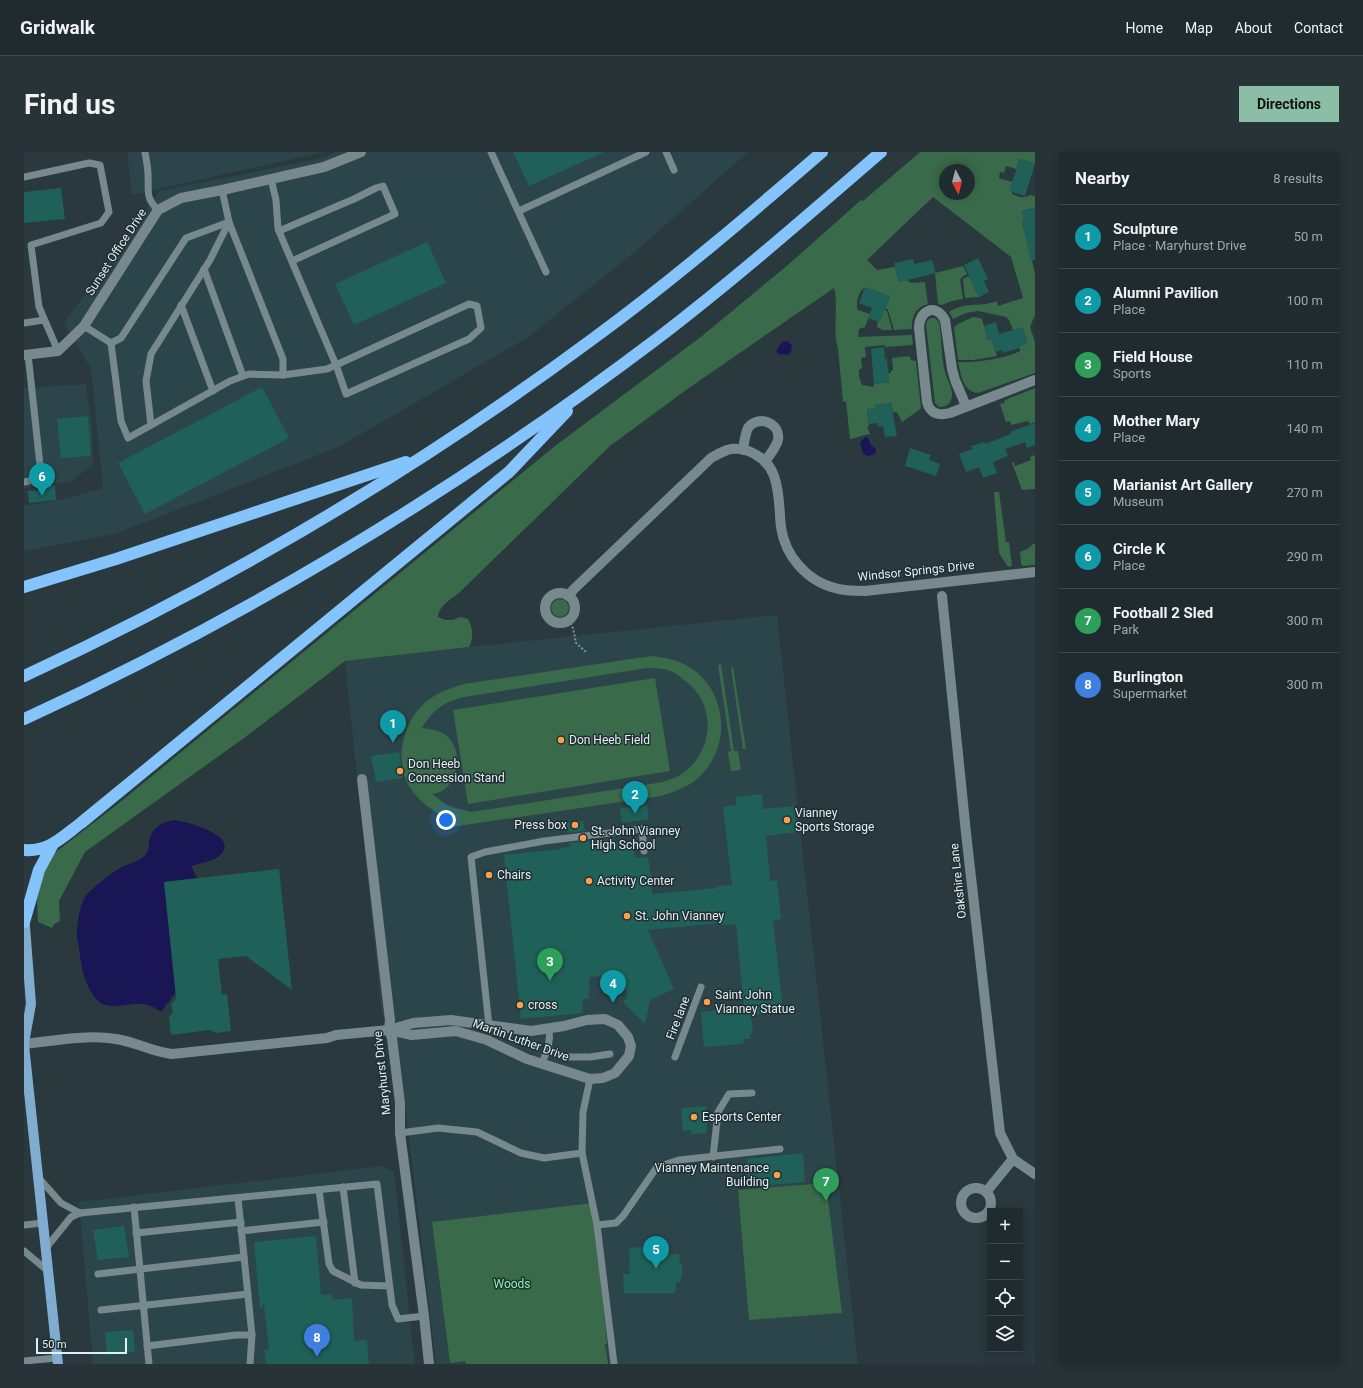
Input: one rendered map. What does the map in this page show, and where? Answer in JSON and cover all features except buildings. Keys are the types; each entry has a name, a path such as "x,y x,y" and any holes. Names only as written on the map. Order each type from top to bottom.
{"highway":[{"path":"29,674 124,628 242,566 357,499 422,457 493,410 609,327 699,256 822,152"},
{"path":"24,718 97,685 197,634 327,561 441,491 586,392 660,336 719,289 881,152"},
{"path":"24,850 34,851 53,844 509,472 586,392"},
{"path":"24,587 178,539 242,516 422,457"},
{"path":"24,577 47,581"},
{"path":"24,922 39,870 53,844"}],"main road":[{"path":"24,914 31,1004 24,1044 58,1361"}],"street":[{"name":"Sunset Office Drive","path":"58,351 84,326 158,210 181,198 324,167 361,152"},
{"path":"966,406 952,369 945,320 942,314 931,310 922,315 919,322 919,328 927,402 929,408 934,413 950,413 1035,380"},
{"path":"26,355 58,351"},
{"path":"568,596 711,458 728,450 743,450 746,434 751,425 761,421 771,424 777,432 778,437 777,442 765,462"},
{"name":"Windsor Springs Drive","path":"743,450 754,453 765,462 774,474 781,528 787,546 799,566 815,580 846,590 865,590 1035,572"},
{"path":"561,593 573,600 575,610 573,615 568,620 561,623 552,620 546,612 549,599 552,596 561,593"},
{"name":"Oakshire Lane","path":"942,596 967,841 1000,1133 1013,1160"},
{"name":"Maryhurst Drive","path":"362,779 390,1020 389,1030 392,1038 400,1103 400,1133 429,1364"},
{"name":"Martin Luther Drive","path":"24,1044 96,1037 115,1039 152,1051 172,1054 327,1038 336,1035 389,1030 413,1023 451,1020 531,1031 605,1018 618,1025 628,1037 630,1046 629,1056 615,1073 603,1078 590,1079 527,1059 487,1040 456,1030 412,1035 389,1030"},
{"path":"986,1192 1013,1160 1035,1174"}],"lane":[{"path":"145,152 148,174 148,193 151,203 158,210"},
{"path":"491,152 546,272"},
{"path":"519,211 646,152"},
{"path":"666,152 674,170"},
{"path":"24,177 89,163 100,165 108,212 101,223 27,244 39,307 58,351"},
{"path":"111,343 121,421 128,438 243,376 249,374 283,375 327,369 336,365 469,304 478,306 481,328 469,339 346,394 336,365 279,231 276,200 271,179"},
{"path":"279,231 383,186 392,203 396,214 292,261"},
{"path":"222,190 229,222 283,359 283,375"},
{"path":"151,425 146,381 150,354 204,269 229,222"},
{"path":"111,343 121,338 186,238 229,222"},
{"path":"204,269 243,376"},
{"path":"181,305 213,391"},
{"path":"24,323 44,320"},
{"path":"84,326 111,343"},
{"path":"24,482 36,479 40,466 26,355"},
{"path":"24,397 32,397"},
{"path":"489,1026 471,857 485,852 544,841 642,828 644,851"},
{"name":"Fire lane","path":"674,1057 701,987"},
{"path":"542,1063 548,1049 550,1038 549,1029"},
{"path":"548,1049 565,1057 590,1057 610,1054"},
{"path":"590,1079 583,1112 582,1153 597,1225 614,1364"},
{"path":"713,1157 718,1112 730,1094 752,1094"},
{"path":"400,1133 438,1128 477,1132 521,1153 544,1158 582,1153"},
{"path":"597,1225 616,1223 623,1216 657,1167 679,1160 780,1149"},
{"path":"38,1177 61,1203 80,1212"},
{"path":"46,1248 71,1217 80,1212 377,1184 392,1305 398,1319 424,1316"},
{"path":"343,1188 355,1283"},
{"path":"320,1190 330,1264 333,1271 361,1285 389,1286"},
{"path":"238,1198 252,1335 250,1364"},
{"path":"134,1207 149,1364"},
{"path":"136,1233 240,1222"},
{"path":"241,1231 324,1222"},
{"path":"24,1225 43,1223"},
{"path":"24,1252 48,1271"},
{"path":"98,1274 244,1257"},
{"path":"101,1310 248,1294"},
{"path":"148,1346 236,1335 252,1335"},
{"path":"24,1361 58,1361"}],"path":[{"path":"568,620 573,628 575,640 586,652"}],"shaded area":[{"path":"127,152 324,152 132,195"},
{"path":"336,152 748,152 636,251 527,338 339,447 115,534 24,551 24,506 68,498 103,488 91,369 64,323 159,191 323,158"},
{"path":"787,341 792,345 791,352 788,355 779,355 776,350 781,343"},
{"path":"86,384 92,430 93,465 70,482 24,488 24,388"},
{"path":"865,437 868,438 871,445 876,449 876,452 873,455 867,456 863,453 860,443"},
{"name":"St. John Vianney High School","path":"777,615 858,1364 436,1364 399,1054 382,1015 345,661"},
{"path":"173,820 188,823 216,834 225,845 223,852 217,858 191,866 197,878 164,882 176,992 161,1012 151,1006 142,1004 116,1006 106,1005 96,999 92,993 82,968 77,936 78,919 83,901 88,893 104,879 122,867 144,857 148,850 150,837 154,830 162,824"},
{"path":"382,1166 394,1171 415,1364 93,1364 79,1202"}],"green space":[{"path":"920,152 1035,152 1035,164 1020,159 1016,169 1006,166 1004,173 1000,172 999,178 1012,182 1012,194 1021,197 1030,195 1035,196 1035,209 1022,211 1024,221 1022,222 1035,273 1035,315 1030,327 1035,342 1035,373 978,393 969,390 966,386 958,362 981,361 1007,356 1020,351 1020,346 1027,343 1023,328 1013,330 1009,320 1006,317 978,311 966,313 953,319 949,312 961,307 997,301 998,306 1023,298 1011,257 933,197 867,260 877,270 895,267 899,282 907,280 911,283 925,282 928,304 920,307 915,313 912,320 912,329 894,330 888,310 885,308 890,296 865,288 859,294 857,300 858,310 870,314 865,327 859,329 858,337 912,335 913,345 865,347 866,357 861,358 862,368 859,370 862,385 873,387 874,384 889,382 888,373 891,373 893,370 892,358 910,356 911,360 916,361 921,408 919,410 902,422 897,412 893,412 891,403 875,405 875,408 867,410 869,427 867,427 870,434 850,439 846,402 843,401 836,341 836,303 834,288 686,390 610,446 460,592 446,603 441,609 438,617 445,620 452,620 461,617 468,619 472,633 472,640 469,647 345,661 244,738 85,852 59,901 60,921 54,924 52,928 38,922 37,899 39,885 52,855 119,803 555,446 702,336 789,264 861,200 863,201"},
{"path":"963,266 967,274 960,280 963,299 942,305 938,304 935,273"},
{"path":"969,276 979,297 965,298 963,279"},
{"path":"884,310 887,311 892,330 883,330 877,327 878,321"},
{"path":"973,317 982,319 988,340 992,339 997,356 974,360 958,360 954,327"},
{"path":"930,318 935,318 939,322 944,366 952,393 949,403 942,407 939,407 935,403 926,325"},
{"path":"1035,388 1035,422 1030,424 1028,421 1011,425 1010,421 1006,422 1000,404 1004,403 1005,400"},
{"path":"1035,455 1035,489 1022,490 1012,463 1014,462 1015,466 1031,460 1030,457"},
{"path":"994,492 999,492 1006,542 1009,542 1012,566 1008,567 999,553"},
{"path":"1035,544 1035,565 1023,566 1021,564 1020,552 1029,548"},
{"path":"556,599 564,599 569,604 567,615 564,617 556,617 551,612 551,604"},
{"path":"654,656 684,664 698,673 716,698 720,713 721,729 719,744 713,759 703,773 689,785 661,796 445,828 444,817 424,803 408,784 402,762 402,751 407,728 420,708 436,695 464,684","holes":["649,668 659,668 679,676 694,689 706,711 708,724 707,737 703,749 696,760 682,774 663,782 471,812 448,806 432,794 438,793 446,788 454,777 457,764 456,751 450,739 437,731 422,728 435,711 444,704 464,697"]},
{"path":"721,664 734,751 738,751 741,770 731,771 728,752 731,751 718,665"},
{"path":"733,667 746,749 743,749 731,668"},
{"name":"Don Heeb Field","path":"655,678 670,771 468,804 453,710"},
{"path":"826,1183 842,1313 749,1320 738,1190"},
{"name":"Woods","path":"593,1203 608,1364 466,1364 465,1361 450,1363 432,1222"}],"place":[{"name":"Circle K","path":"42,496"},
{"name":"Don Heeb Field","path":"561,740"},
{"name":"Sculpture","path":"393,743"},
{"name":"Don Heeb Concession Stand","path":"400,771"},
{"name":"Alumni Pavilion","path":"635,814"},
{"name":"Vianney Sports Storage","path":"787,820"},
{"name":"Press box","path":"575,825"},
{"name":"St. John Vianney High School","path":"583,838"},
{"name":"Chairs","path":"489,875"},
{"name":"Activity Center","path":"589,881"},
{"name":"St. John Vianney","path":"627,916"},
{"name":"Field House","path":"550,981"},
{"name":"Saint John Vianney Statue","path":"707,1002"},
{"name":"Mother Mary","path":"613,1003"},
{"name":"cross","path":"520,1005"},
{"name":"Esports Center","path":"694,1117"},
{"name":"Vianney Maintenance Building","path":"777,1175"},
{"name":"Football 2 Sled","path":"826,1201"},
{"name":"Marianist Art Gallery","path":"656,1269"},
{"name":"Burlington","path":"317,1357"}]}
